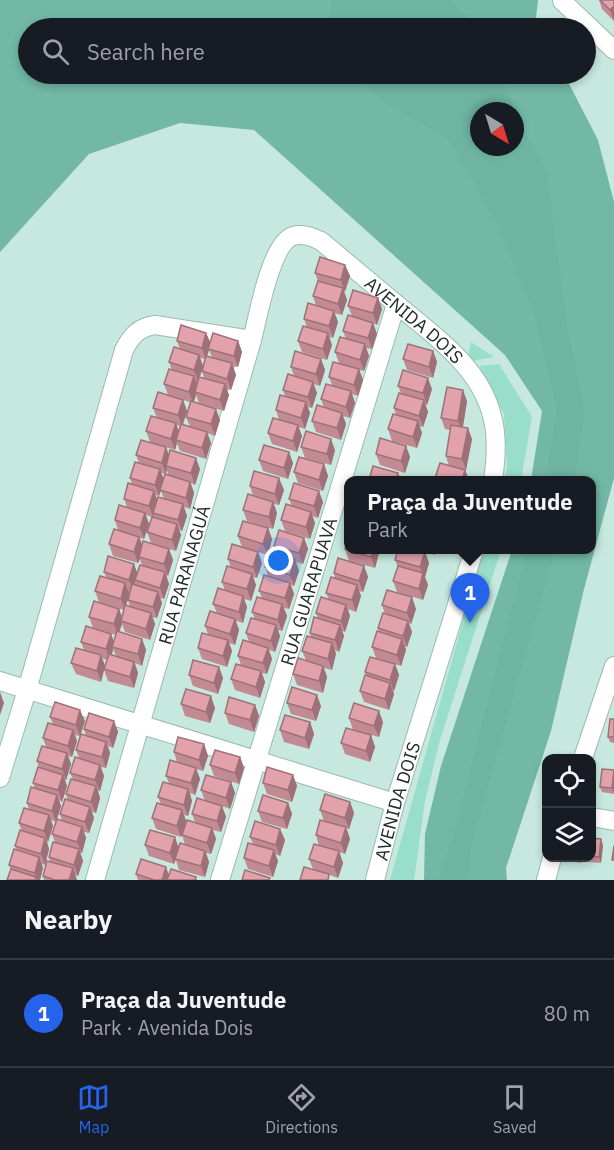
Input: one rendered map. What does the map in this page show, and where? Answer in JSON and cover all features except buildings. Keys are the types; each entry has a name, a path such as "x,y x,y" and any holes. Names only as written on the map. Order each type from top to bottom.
{"street":[{"path":"562,1 580,18"},
{"path":"596,33 614,50"},
{"name":"AVENIDA DOIS","path":"270,268 279,250 291,236 306,235 321,241 427,329 464,363 486,398 493,417 495,437 493,476"},
{"name":"RUA PARANAGUÁ","path":"95,880 252,340 270,268"},
{"name":"RUA GUARAPUAVA","path":"219,880 396,304"},
{"path":"0,778 124,350 129,340 142,328 155,326 252,340"},
{"name":"AVENIDA DOIS","path":"375,880 395,803 472,554"},
{"path":"585,754 608,703 614,666"},
{"path":"0,681 395,803"},
{"path":"596,818 614,820"},
{"path":"546,880 551,862"}],"shaded area":[{"path":"0,0 538,0 536,18 18,18 18,84 569,84 598,140 614,202 614,478 596,545 596,476 532,476 542,411 505,355 254,130 180,123 89,154 0,252"},
{"path":"332,0 449,0 469,18 330,18"},
{"path":"364,84 503,84 512,102 470,102 470,156 524,156 524,128 547,175 567,327 585,411 575,476 546,476 557,409 534,314 497,223 448,139 382,101"},
{"path":"471,342 494,357 467,362"},
{"path":"499,364 532,417 522,476 504,476 507,469 504,414 479,366"},
{"path":"482,554 500,554 440,740 425,801 414,880 390,880"},
{"path":"511,554 593,554 551,731 506,868 507,880 424,880 425,834 441,766"},
{"path":"526,554 554,554 470,850 469,880 438,880 452,840"}],"place":[{"name":"Praça da Juventude","path":"470,623"}]}
